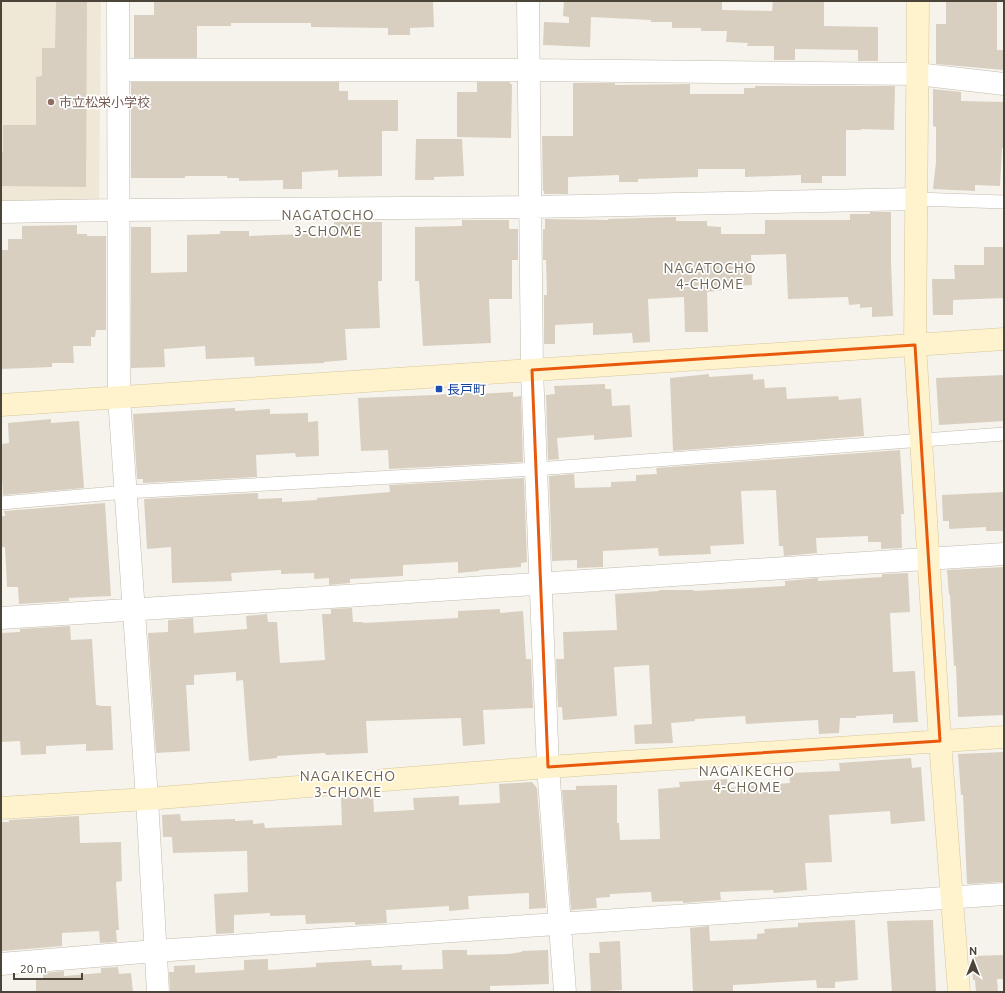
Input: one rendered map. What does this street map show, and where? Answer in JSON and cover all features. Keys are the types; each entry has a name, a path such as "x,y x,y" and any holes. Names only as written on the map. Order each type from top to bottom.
{"street":[{"path":"118,1 119,397 147,799 158,992"},
{"path":"528,1 532,370 548,767 565,992"},
{"path":"918,1 915,344 940,741 959,992"},
{"path":"118,70 529,70 917,74 1004,84"},
{"path":"1,212 531,207 916,199"},
{"path":"1,405 1004,339"},
{"path":"1,618 134,611 1004,554"},
{"path":"1,808 147,799 548,767 1004,736"},
{"path":"1,964 155,951 1004,894"}],"lane":[{"path":"916,199 1004,202"},
{"path":"1,503 126,492 536,469 1004,434"}],"highlighted area":[{"path":"915,345 940,741 548,767 532,370"}],"shaded area":[{"name":"市立松栄小学校","path":"1,1 101,1 99,203 1,203"}],"building":[{"path":"56,1 87,1 86,187 1,186 3,125 36,125 36,77 42,76 42,48 55,48"},
{"path":"154,1 433,1 434,27 410,28 410,35 388,35 388,28 311,27 311,23 231,23 231,26 197,26 197,58 134,58 134,15 154,15"},
{"path":"564,1 722,1 722,10 772,11 773,1 824,1 824,26 878,27 878,61 858,61 858,50 795,49 795,60 774,60 774,46 747,46 748,43 726,42 727,31 701,31 701,28 672,28 672,22 651,22 651,20 591,17 590,47 543,45 544,22 569,23 569,17 563,16"},
{"path":"946,1 997,1 997,50 1004,50 1004,70 936,64 936,24 946,24"},
{"path":"131,82 339,82 339,91 348,91 348,100 398,100 398,131 382,131 382,176 338,177 338,170 302,172 302,189 283,189 283,180 239,181 239,178 227,178 227,176 131,178"},
{"path":"477,82 509,82 512,85 511,138 457,137 457,92 477,92"},
{"path":"573,83 615,83 615,85 690,84 690,94 744,94 744,88 755,88 755,86 895,86 894,130 846,130 846,176 822,176 822,183 801,183 801,175 745,177 745,169 698,169 698,177 638,179 638,182 619,182 619,175 568,177 568,194 544,194 542,136 573,136"},
{"path":"933,89 961,92 961,101 1004,102 1004,148 1002,148 1000,186 975,185 975,191 933,189 936,162 936,127 933,126"},
{"path":"416,139 462,139 464,176 434,177 434,180 415,180"},
{"path":"870,212 891,212 893,316 872,317 872,307 860,308 860,304 849,305 848,297 788,299 786,254 751,255 752,285 733,286 733,289 707,292 708,332 685,332 684,297 648,299 650,342 633,343 632,333 593,335 593,323 555,325 555,344 544,344 544,295 547,295 546,260 543,260 543,229 545,229 545,219 608,220 676,217 676,221 707,221 707,226 721,227 721,234 765,234 765,220 850,220 850,214 870,214"},
{"path":"462,220 509,220 509,229 518,229 518,260 512,260 512,299 489,299 491,343 423,346 419,281 415,281 415,227 462,226"},
{"path":"334,222 382,222 382,281 378,281 380,328 345,329 347,360 324,363 255,366 254,357 206,359 205,346 164,349 165,367 131,368 131,227 151,227 151,273 187,272 187,235 220,234 220,231 249,231 249,236 334,233"},
{"path":"77,225 77,234 87,234 87,236 106,236 106,330 96,330 95,337 91,337 91,346 73,346 74,363 52,363 52,367 1,369 1,250 8,250 8,239 22,239 22,226"},
{"path":"984,247 1004,247 1004,298 953,300 953,315 933,315 932,279 955,279 954,265 984,265"},
{"path":"709,374 709,377 753,374 753,380 764,379 765,388 786,387 787,399 838,396 839,400 861,398 864,436 673,451 670,378"},
{"path":"1004,375 1004,421 939,425 936,378"},
{"path":"605,384 605,389 611,389 612,406 630,405 632,437 594,440 594,435 557,438 559,459 548,460 546,395 555,394 554,386"},
{"path":"477,392 477,394 513,392 513,397 521,396 523,462 389,469 388,450 361,451 358,398"},
{"path":"235,408 235,411 270,409 270,414 308,413 308,422 318,421 319,456 296,457 295,453 256,455 257,477 143,483 143,479 137,479 133,414"},
{"path":"51,419 51,423 79,421 84,488 3,495 1,477 1,444 9,443 8,423"},
{"path":"900,450 904,514 901,514 902,548 881,549 881,542 868,542 868,536 816,538 817,553 784,556 783,546 779,546 776,490 741,491 744,544 710,546 711,554 659,556 658,548 603,551 603,567 577,568 577,560 552,561 549,476 574,474 575,488 611,487 611,482 636,481 636,475 657,474 656,468"},
{"path":"524,478 527,562 521,563 521,567 458,573 458,562 403,565 403,576 350,579 350,583 329,585 329,578 314,579 314,573 281,574 281,570 231,573 232,581 172,583 171,547 147,549 144,499 258,493 258,499 282,498 282,502 317,500 317,498 390,492 389,485"},
{"path":"1004,492 1004,531 986,531 986,527 949,529 949,521 943,521 942,495"},
{"path":"105,503 111,596 69,598 69,601 19,604 18,587 7,587 5,547 1,547 1,516 5,516 4,511"},
{"path":"1004,567 1004,715 958,717 956,666 954,666 947,570"},
{"path":"908,573 910,612 890,613 893,672 915,671 918,722 893,723 893,714 856,716 856,718 840,718 839,733 819,734 818,720 746,724 745,716 695,719 695,721 671,723 673,743 635,744 634,725 652,724 649,665 614,667 617,716 563,720 562,707 558,707 556,659 564,659 563,632 617,630 615,594 659,590 694,591 785,586 785,581 818,578 818,581 882,577 882,574"},
{"path":"352,608 353,622 363,623 458,618 458,611 500,609 500,613 523,611 526,659 531,659 533,708 483,710 485,744 463,746 461,718 366,721 368,753 326,755 325,753 277,756 277,758 249,761 243,680 236,681 236,672 194,675 194,685 186,685 190,751 156,753 148,633 168,632 168,620 193,618 194,633 247,629 246,616 267,614 268,622 277,622 280,663 325,660 322,614 331,614 331,609"},
{"path":"70,626 71,640 92,639 96,705 111,706 113,750 86,751 86,744 46,746 46,754 21,755 20,741 1,742 1,633 20,632 20,629"},
{"path":"1004,752 1004,882 967,884 963,795 961,795 958,754"},
{"path":"911,758 912,768 921,767 925,821 891,824 890,811 829,815 832,862 805,863 807,890 774,893 773,890 720,892 721,900 683,903 683,901 652,902 651,892 610,894 610,897 596,898 597,908 571,910 562,790 576,790 576,786 617,785 617,823 619,823 620,840 660,839 658,789 680,787 679,782 727,779 728,788 790,783 789,773 840,771 839,763"},
{"path":"532,782 537,788 546,908 529,909 529,893 468,896 469,909 449,911 449,906 386,910 387,923 355,925 355,922 306,924 305,915 270,916 270,913 234,915 234,933 216,934 214,894 248,892 247,851 173,853 172,837 163,837 162,815 180,814 181,821 235,819 235,821 253,820 253,824 264,823 265,828 342,825 341,798 373,795 374,812 414,810 413,798 459,796 459,805 500,803 499,784"},
{"path":"79,816 80,843 121,842 122,881 116,882 119,930 116,930 117,942 100,943 99,931 62,933 62,946 1,951 1,822 9,822 9,820"},
{"path":"855,920 858,980 835,982 835,988 817,988 816,980 733,985 733,992 693,992 690,928 709,926 710,941 757,939 757,934 765,933 764,929 798,927 798,923"},
{"path":"933,920 936,992 892,992 887,921"},
{"path":"620,941 622,990 591,992 589,953 600,953 599,942"},
{"path":"442,950 467,950 467,955 508,954 522,951 548,950 549,984 490,986 490,992 170,992 169,972 174,972 174,966 195,965 195,973 244,970 244,960 268,959 268,970 316,967 316,963 371,960 372,966 402,965 402,970 443,969"},
{"path":"1004,955 1004,979 997,979 998,992 976,992 975,980 973,980 971,956"},
{"path":"118,967 119,974 131,973 133,992 36,992 36,979 43,978 43,973 64,971 64,976 101,973 101,968"}],"place":[{"name":"市立松栄小学校","path":"51,102"},
{"name":"長戸町","path":"439,389"}],"district":[{"name":"NAGATOCHO 3-CHOME","path":"328,224"},
{"name":"NAGATOCHO 4-CHOME","path":"710,276"},
{"name":"NAGAIKECHO 4-CHOME","path":"747,780"},
{"name":"NAGAIKECHO 3-CHOME","path":"348,784"}]}
